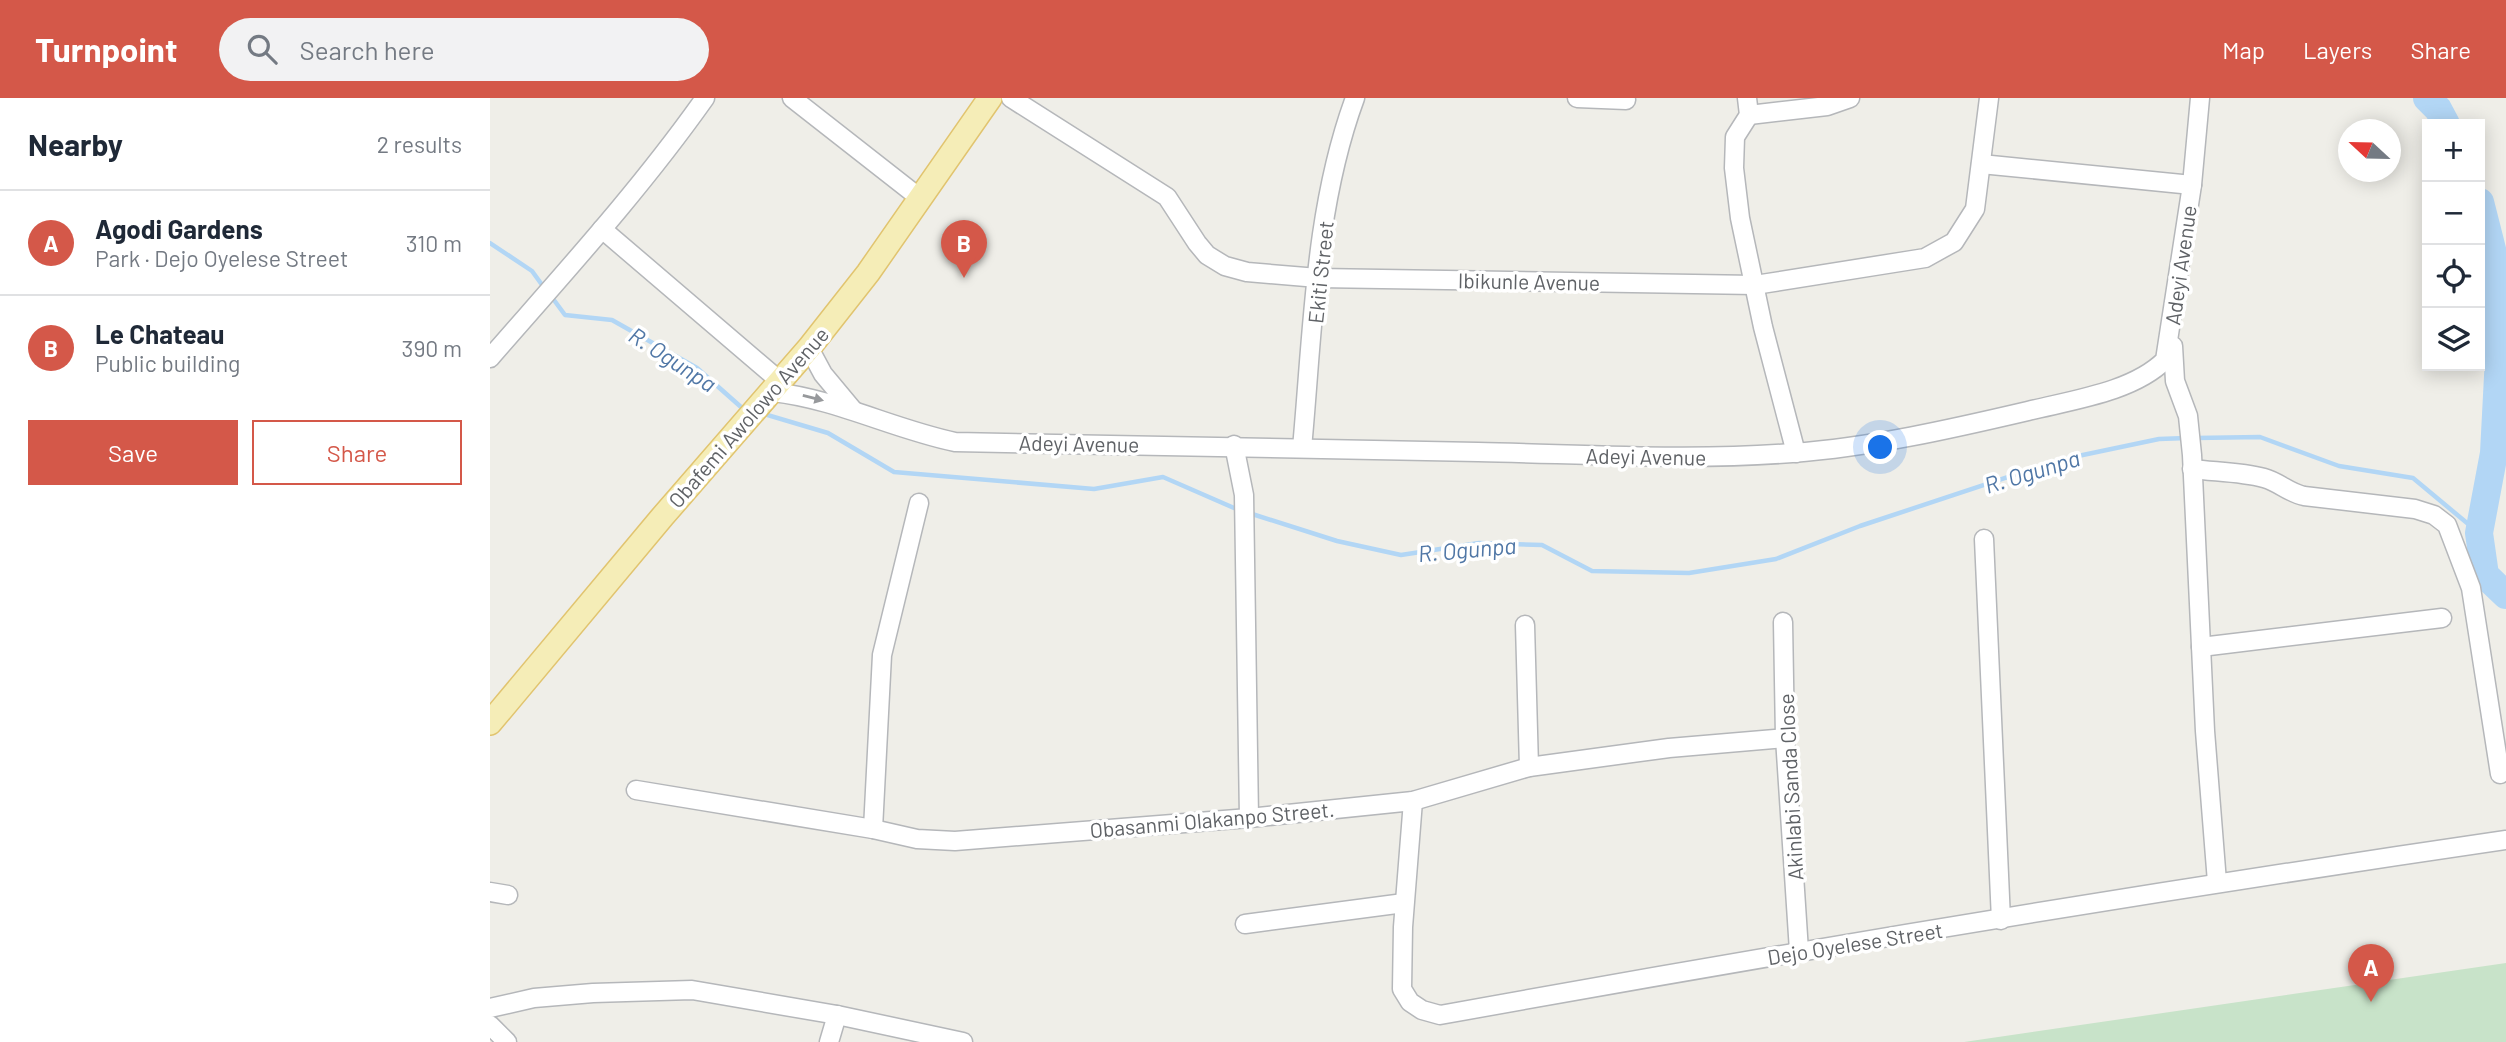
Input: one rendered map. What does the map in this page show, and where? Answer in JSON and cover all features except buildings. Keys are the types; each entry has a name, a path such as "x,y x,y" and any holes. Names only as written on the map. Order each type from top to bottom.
{"main road":[{"name":"Obafemi Awolowo Avenue","path":"490,723 663,516 809,348 868,273 990,98"}],"street":[{"path":"490,358 602,229 678,136 705,98"},
{"path":"792,98 921,199"},
{"name":"Ibikunle Avenue","path":"1011,98 1167,197 1202,249 1225,266 1247,272 1318,278 1755,285 1925,258 1954,242 1975,209 1989,98"},
{"name":"Ekiti Street","path":"1302,448 1318,278 1331,180 1343,129 1355,98"},
{"path":"1577,98 1626,100"},
{"path":"1796,453 1763,327 1740,218 1734,168 1735,138 1748,107 1827,106 1850,98"},
{"name":"Adeyi Avenue","path":"777,387 853,410 920,435 955,442 1234,445 1675,457 1796,453 1934,432 2067,401 2133,382 2153,371 2165,360 2192,185 2200,98"},
{"path":"1981,164 2192,185"},
{"path":"602,229 777,387"},
{"path":"2171,323 2175,380 2188,416 2192,462 2217,882"},
{"name":"Adeyi Avenue","path":"809,348 823,374 853,410"},
{"path":"1234,445 1244,495 1249,818"},
{"path":"2192,462 2263,478 2275,482 2291,493 2304,496 2416,509 2434,515 2446,525 2471,588 2500,774"},
{"path":"873,829 882,655 919,503"},
{"path":"1984,539 2001,920"},
{"path":"2201,647 2442,618"},
{"name":"Akinlabi Sanda Close","path":"1783,622 1785,738 1799,951"},
{"path":"1525,625 1528,767"},
{"name":"Obasanmi Olakanpo Street.","path":"636,790 873,829 916,839 955,841 1249,818 1413,801 1528,767 1669,748 1785,738"},
{"name":"Dejo Oyelese Street","path":"1413,801 1402,989 1410,1002 1422,1010 1440,1015 1799,951 2001,920 2217,882 2506,840"},
{"path":"490,892 508,895"},
{"path":"1245,924 1405,903"},
{"path":"490,1008 534,998 692,990 837,1015 963,1042"},
{"path":"829,1042 837,1015"},
{"path":"490,1026 507,1042"}],"green space":[{"path":"2506,963 2506,1042 1964,1042"}],"waterway":[{"path":"2427,98 2443,119"},
{"path":"2485,222 2495,261 2499,357 2494,453 2479,533 2485,575 2506,595"},
{"name":"R. Ogunpa","path":"490,243 532,271 545,289"},
{"name":"R. Ogunpa","path":"551,296 565,315 612,320 697,368 741,407 746,408"},
{"name":"R. Ogunpa","path":"761,413 828,433 894,472 1094,489 1163,477 1241,511"},
{"name":"R. Ogunpa","path":"2196,438 2260,437 2339,466 2413,478 2479,533"},
{"name":"R. Ogunpa","path":"1249,513 1337,541 1401,555 1479,543 1542,545 1592,571 1689,573 1776,559 1860,526 2059,460 2159,439 2187,438"}],"place":[{"name":"Le Chateau","path":"964,278"},
{"name":"Agodi Gardens","path":"2371,1002"}]}
